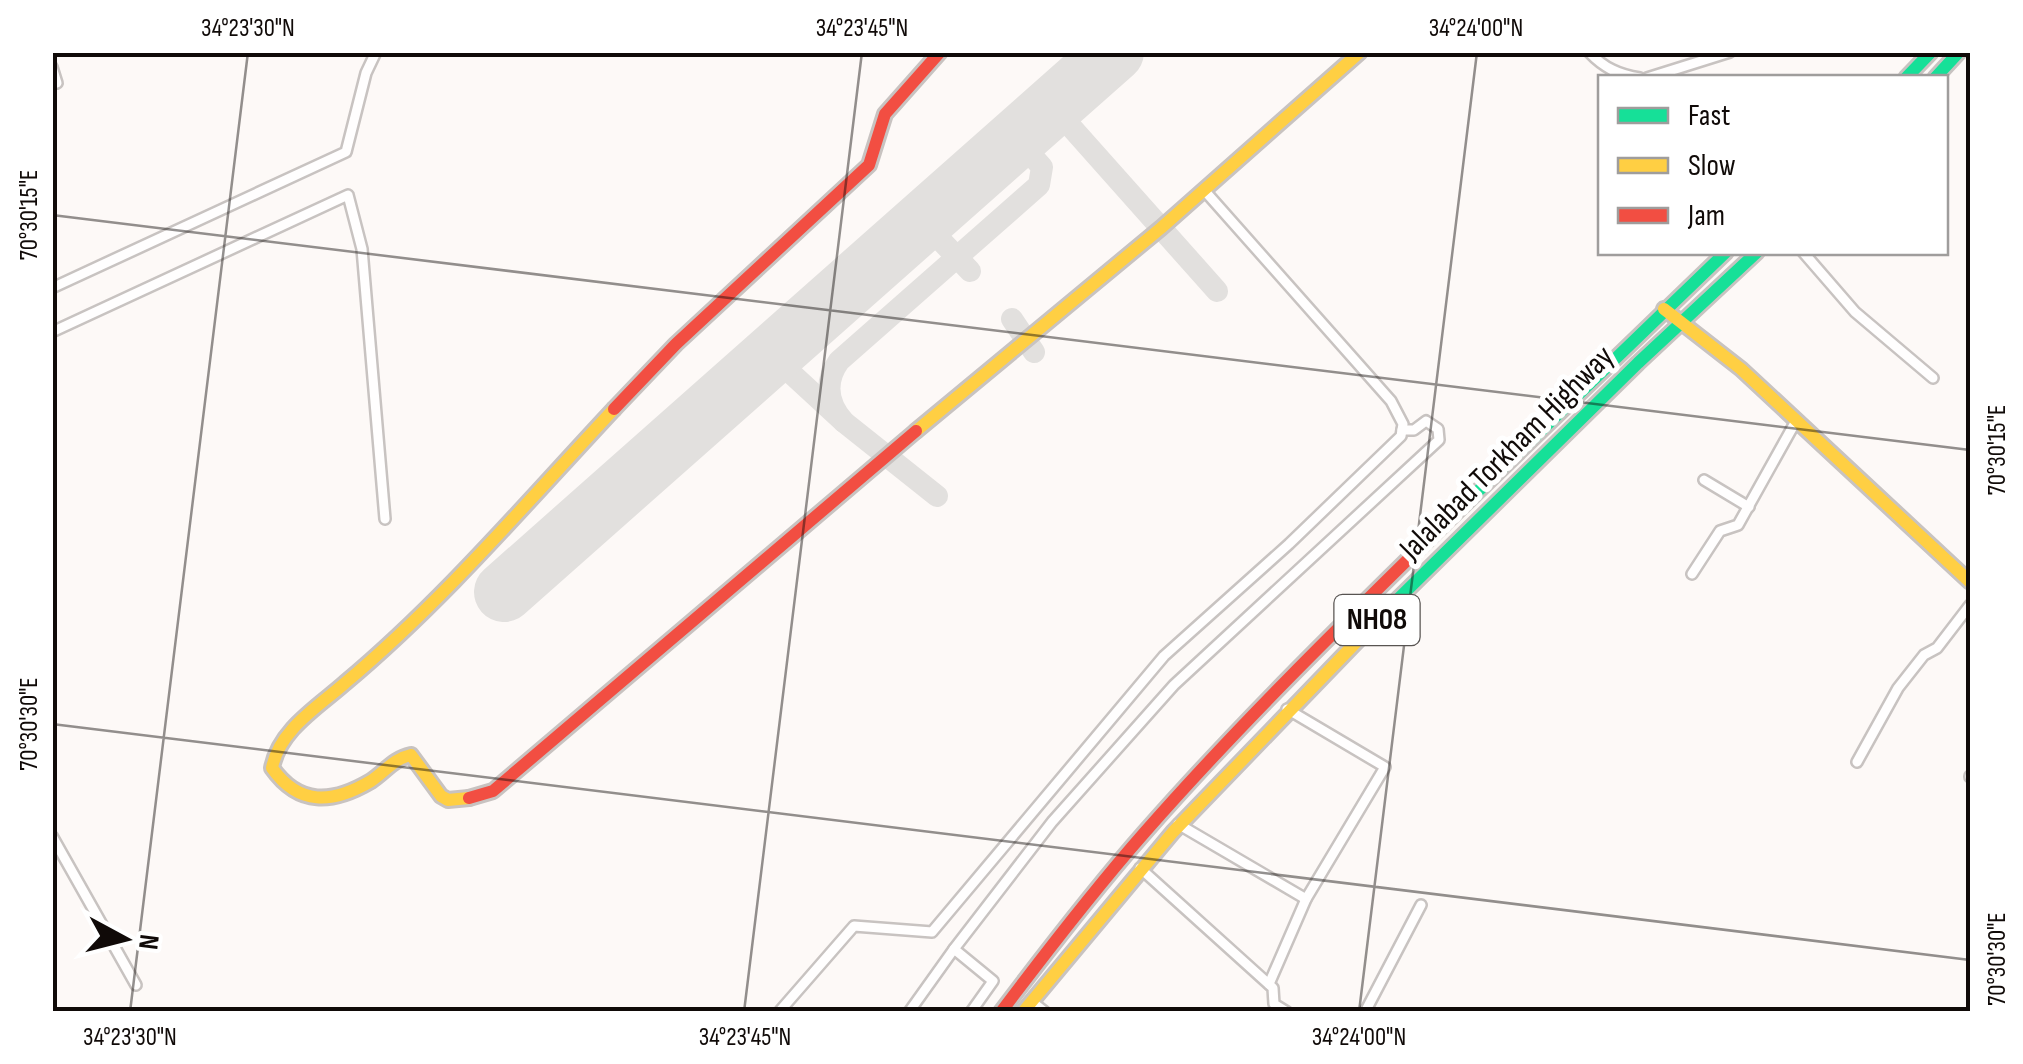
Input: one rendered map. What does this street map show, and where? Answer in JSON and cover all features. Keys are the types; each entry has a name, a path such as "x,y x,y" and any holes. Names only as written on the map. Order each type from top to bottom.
{"main road":[{"path":"940,52 886,114 869,165 676,344 394,642 292,730 275,751 272,768 284,786 322,800 372,780 396,757 411,755 425,771 434,792 448,802 493,792 1204,190 1360,52"},
{"path":"1909,75 1932,52"},
{"path":"1937,75 1960,52"},
{"name":"NH08","path":"1002,1012 1066,927 1167,807 1276,692 1723,255"},
{"name":"Jalalabad Torkham Highway","path":"1028,1006 1080,938 1178,824 1287,709 1678,322 1754,255"},
{"path":"1664,309 1740,369 1970,582"}],"street":[{"path":"52,288 346,152 366,74 376,52"},
{"path":"1589,52 1601,65 1622,75"},
{"path":"1654,75 1730,52"},
{"path":"52,67 57,83"},
{"path":"779,1012 854,926 932,932 1164,656 1377,461 1402,430 1403,424 1391,401 1204,190"},
{"path":"52,332 348,195 362,248 385,518"},
{"path":"1805,255 1854,312 1933,378"},
{"path":"1692,574 1720,531 1738,524 1796,420"},
{"path":"908,1012 1052,822 1174,685 1439,440 1438,429 1426,421 1414,430 1402,430"},
{"path":"1704,480 1749,507"},
{"path":"1857,762 1898,688 1924,655 1937,648 1970,605"},
{"path":"1268,984 1306,899 1386,767 1287,709"},
{"path":"1178,824 1306,899"},
{"path":"52,836 136,985"},
{"path":"1140,868 1273,988 1274,1004 1287,1012"},
{"path":"1364,1012 1421,905"},
{"path":"954,949 994,981 971,1012"},
{"path":"1028,1006 1045,1012"}],"taxiway":[{"path":"1070,91 1061,107 1064,119 1217,291"},
{"path":"1036,120 1052,113 1064,119"},
{"path":"844,422 830,392 831,377 839,361 1039,185 1042,167 1017,139"},
{"path":"932,213 930,229 970,271"},
{"path":"906,237 918,229 930,229"},
{"path":"1012,319 1034,352"},
{"path":"780,348 780,363 844,422 937,496"},
{"path":"757,368 772,363 783,366"}],"runway":[{"path":"504,592 1114,52"}],"traffic: fast":[{"path":"1909,75 1931,52"},
{"path":"1938,75 1959,52"},
{"path":"1444,524 1723,255"},
{"path":"1393,604 1754,255"}],"traffic: slow":[{"path":"916,431 1161,228 1360,52"},
{"path":"1664,309 1741,369 1970,582"},
{"path":"469,798 448,800 441,796 411,755 394,762 357,789 330,797 305,795 272,768 283,742 301,720 450,585 614,409"},
{"path":"1023,1012 1173,832 1393,604"}],"traffic: jam":[{"path":"614,409 676,344 869,165 885,114 940,52"},
{"path":"469,798 493,791 916,431"},
{"path":"1001,1012 1089,898 1181,792 1444,524"}]}
